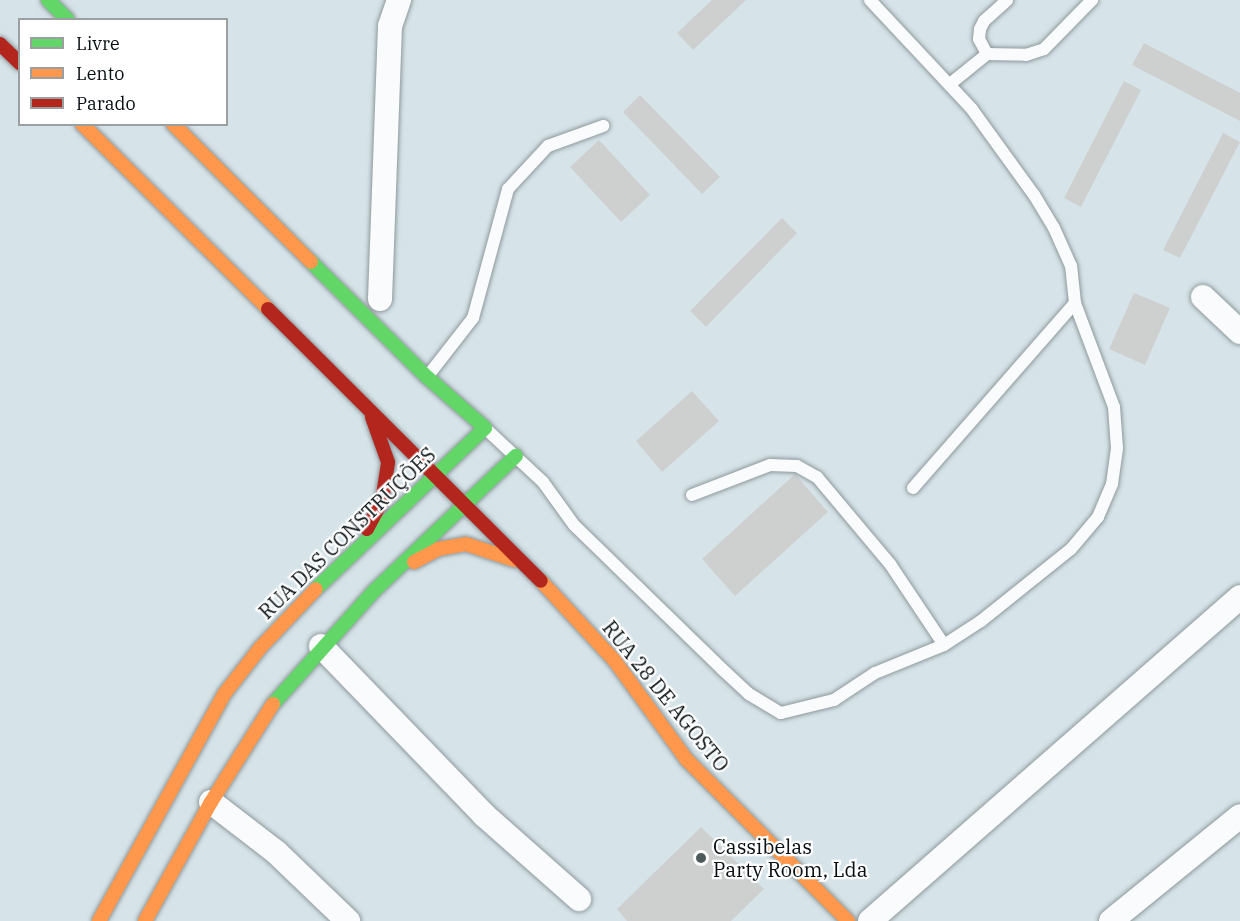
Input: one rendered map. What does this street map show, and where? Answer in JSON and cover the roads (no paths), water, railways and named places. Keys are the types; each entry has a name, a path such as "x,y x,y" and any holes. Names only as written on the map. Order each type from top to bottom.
{"main road":[{"path":"48,0 66,18"},
{"path":"0,44 18,61"},
{"name":"RUA 28 DE AGOSTO","path":"84,126 531,572 614,660 687,759 848,921"},
{"path":"175,126 427,377 485,428"},
{"path":"348,555 373,521 386,483 384,442 364,404"},
{"name":"RUA DAS CONSTRUÇÕES","path":"99,921 225,693 295,608 348,555 485,428"},
{"path":"145,921 211,802 274,703 321,645 374,591 516,456"},
{"path":"374,591 425,554 452,545 492,550 531,572"}],"street":[{"path":"380,299 390,26 399,0"},
{"path":"1203,297 1240,332"},
{"path":"870,921 1240,597"},
{"path":"321,645 484,815 579,899"},
{"path":"211,802 276,852 348,921"},
{"path":"1110,921 1240,816"}],"lane":[{"path":"485,428 543,482 574,525 713,661 749,694 781,713 834,700 875,673 944,645 981,621 1071,549 1098,517 1112,484 1117,448 1114,407 1075,303 1071,266 1054,228 971,108 870,0"},
{"path":"987,54 979,39 980,30 1007,0"},
{"path":"950,84 987,54 1026,55 1044,49 1092,0"},
{"path":"427,377 472,318 508,189 548,146 603,126"},
{"path":"913,488 1075,303"},
{"path":"692,495 770,465 796,466 817,477 890,564 944,645"}],"place":[{"name":"Cassibelas Party Room, Lda","path":"701,858"}]}
